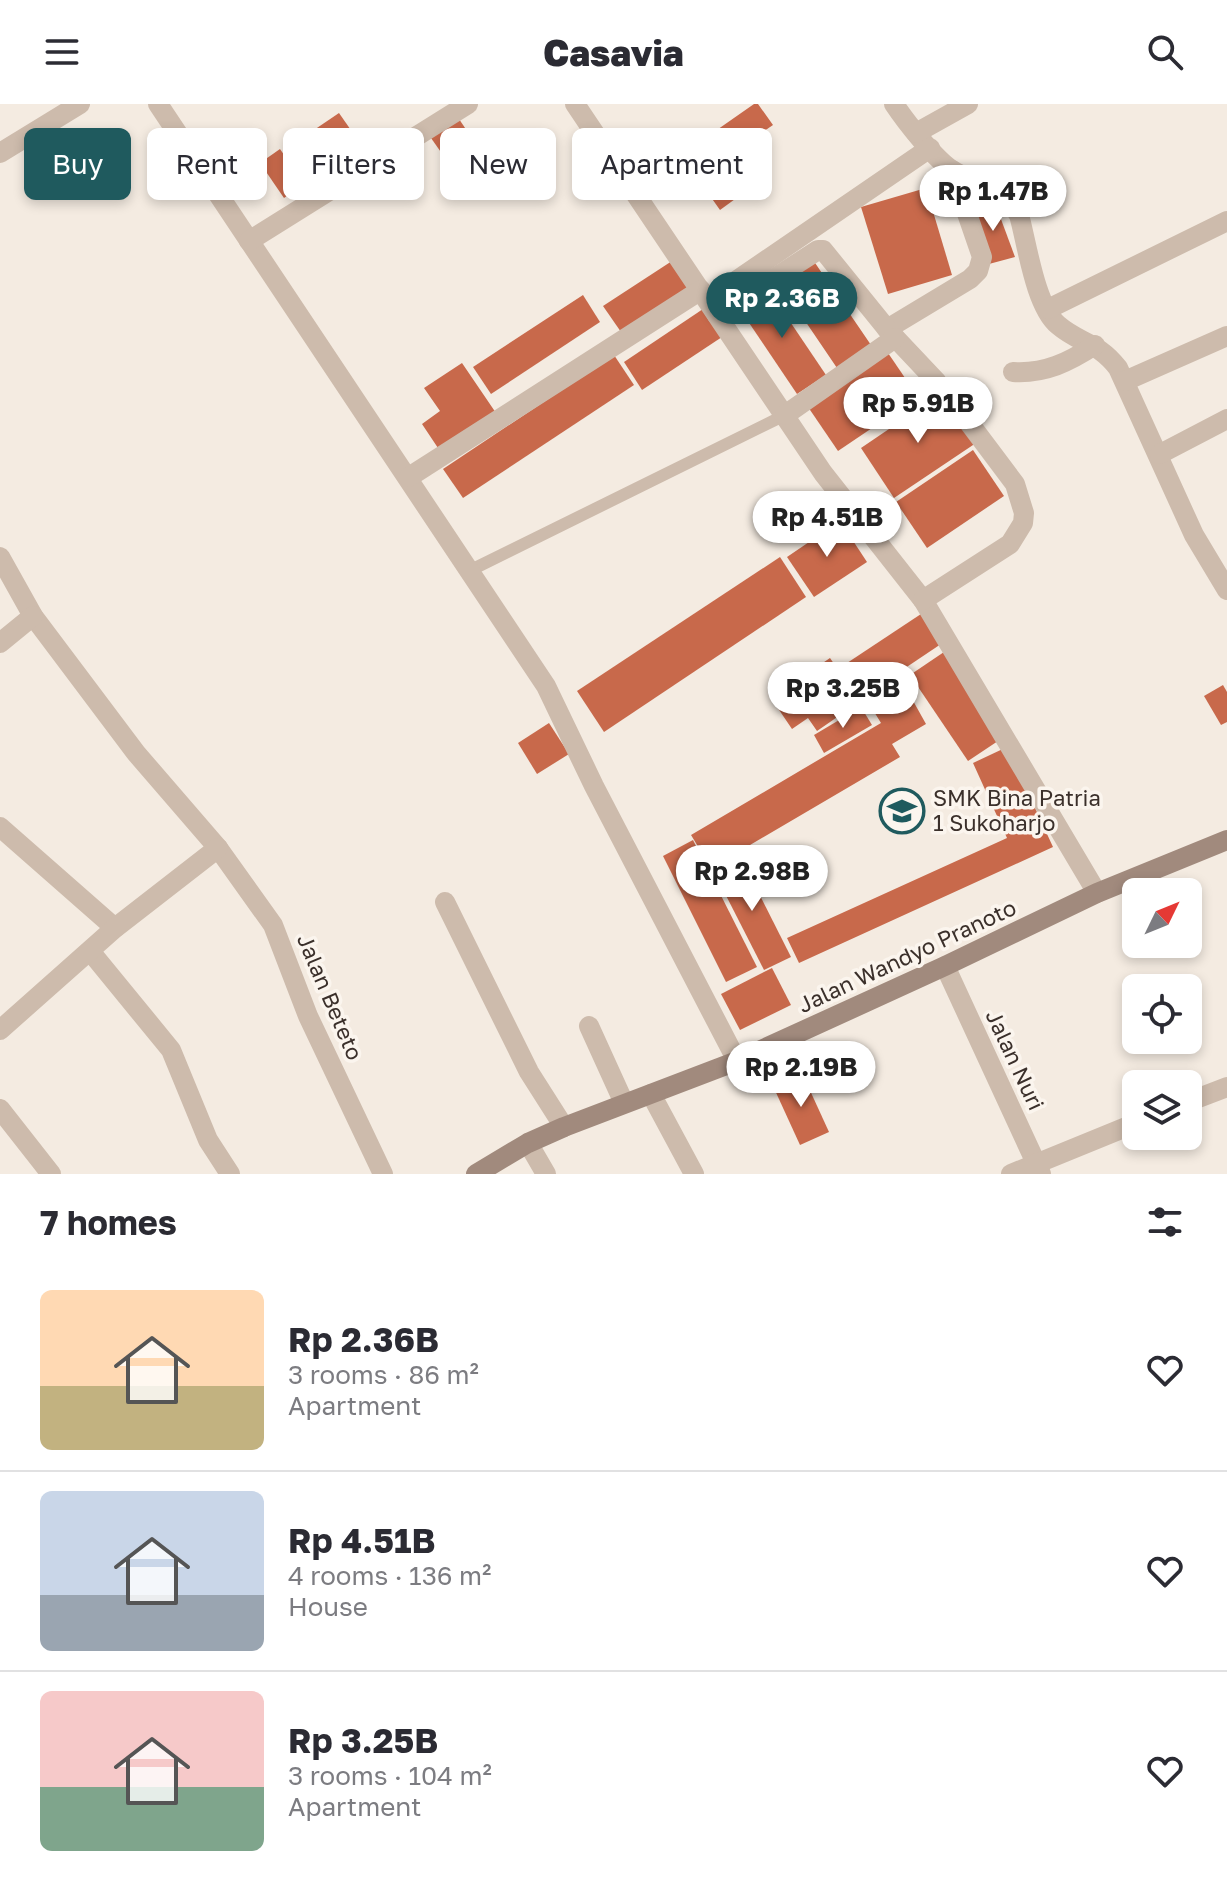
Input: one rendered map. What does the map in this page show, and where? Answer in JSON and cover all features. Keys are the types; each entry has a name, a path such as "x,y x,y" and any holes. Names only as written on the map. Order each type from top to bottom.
{"street":[{"path":"0,153 80,104"},
{"path":"158,104 546,686 594,786 737,1061"},
{"path":"249,241 468,104"},
{"path":"575,104 823,473 923,600 1097,893"},
{"path":"894,104 952,170 994,189 1012,204 1019,215 1037,289 1051,319 1060,328 1106,353 1125,381 1194,535 1226,586"},
{"path":"709,302 968,104"},
{"path":"785,415 891,334 970,279 981,264 982,257 952,170"},
{"path":"1048,309 1227,221"},
{"path":"409,477 709,302 812,252 823,250 891,334 937,382"},
{"path":"1125,381 1227,336"},
{"path":"1013,372 1033,372 1054,367 1095,345"},
{"path":"923,600 1010,544 1023,523 1021,497 1015,484 964,416"},
{"path":"1160,454 1227,419"},
{"name":"Jalan Beteto","path":"0,557 33,616 136,753 218,848 273,925 308,1016 383,1174"},
{"path":"0,643 33,616"},
{"path":"0,827 115,928"},
{"name":"Jalan Wandyo Pranoto","path":"476,1174 528,1143 737,1061 1097,893 1227,840"},
{"path":"0,1030 115,928 218,848"},
{"path":"445,902 529,1072 564,1127"},
{"path":"90,951 171,1050 208,1140 230,1174"},
{"name":"Jalan Nuri","path":"945,966 1039,1169"},
{"path":"589,1026 624,1103"},
{"path":"1202,1097 1227,1087"},
{"path":"651,1094 694,1174"},
{"path":"0,1109 51,1174"},
{"path":"1011,1174 1039,1169 1122,1130"},
{"path":"528,1143 546,1174"}],"lane":[{"path":"471,570 785,415"}],"building":[{"path":"754,104 758,104 773,125 769,128 720,128"},
{"path":"339,113 349,128 317,128"},
{"path":"459,119 465,128 446,128"},
{"path":"440,132 440,151 431,138"},
{"path":"280,149 283,153 283,197 267,173 267,158"},
{"path":"926,188 952,275 888,294 861,207"},
{"path":"713,200 734,200 720,210"},
{"path":"995,203 1015,257 989,264 973,204"},
{"path":"811,257 871,345 837,368 774,281"},
{"path":"672,261 689,287 621,332 603,306"},
{"path":"766,286 826,375 797,394 737,305"},
{"path":"583,295 600,322 491,394 473,367"},
{"path":"703,309 722,337 642,390 624,362"},
{"path":"886,350 918,397 838,451 806,404"},
{"path":"614,355 634,385 463,498 443,469"},
{"path":"462,363 496,413 440,451 422,424 440,411 424,388"},
{"path":"942,393 976,443 894,498 861,448"},
{"path":"973,450 1004,496 927,548 896,502"},
{"path":"840,521 867,562 814,597 787,557"},
{"path":"780,557 806,597 604,732 577,691"},
{"path":"921,614 941,644 862,697 841,667"},
{"path":"944,652 1001,739 968,761 910,675"},
{"path":"830,658 852,690 838,699 846,711 817,731 808,718 792,729 771,698"},
{"path":"1223,685 1227,692 1227,722 1221,725 1204,696"},
{"path":"907,690 926,724 892,744 900,757 711,868 691,835 881,723 873,710"},
{"path":"861,707 872,725 824,753 814,735"},
{"path":"549,723 569,754 537,774 518,743"},
{"path":"1007,747 1053,847 799,963 787,938 1007,838 973,763"},
{"path":"693,840 757,967 726,982 663,856"},
{"path":"740,856 791,957 764,970 713,870"},
{"path":"772,968 791,1005 740,1030 721,994"},
{"path":"802,1073 829,1132 800,1145 773,1086"}],"place":[{"name":"SMK Bina Patria 1 Sukoharjo","path":"902,811"}]}
